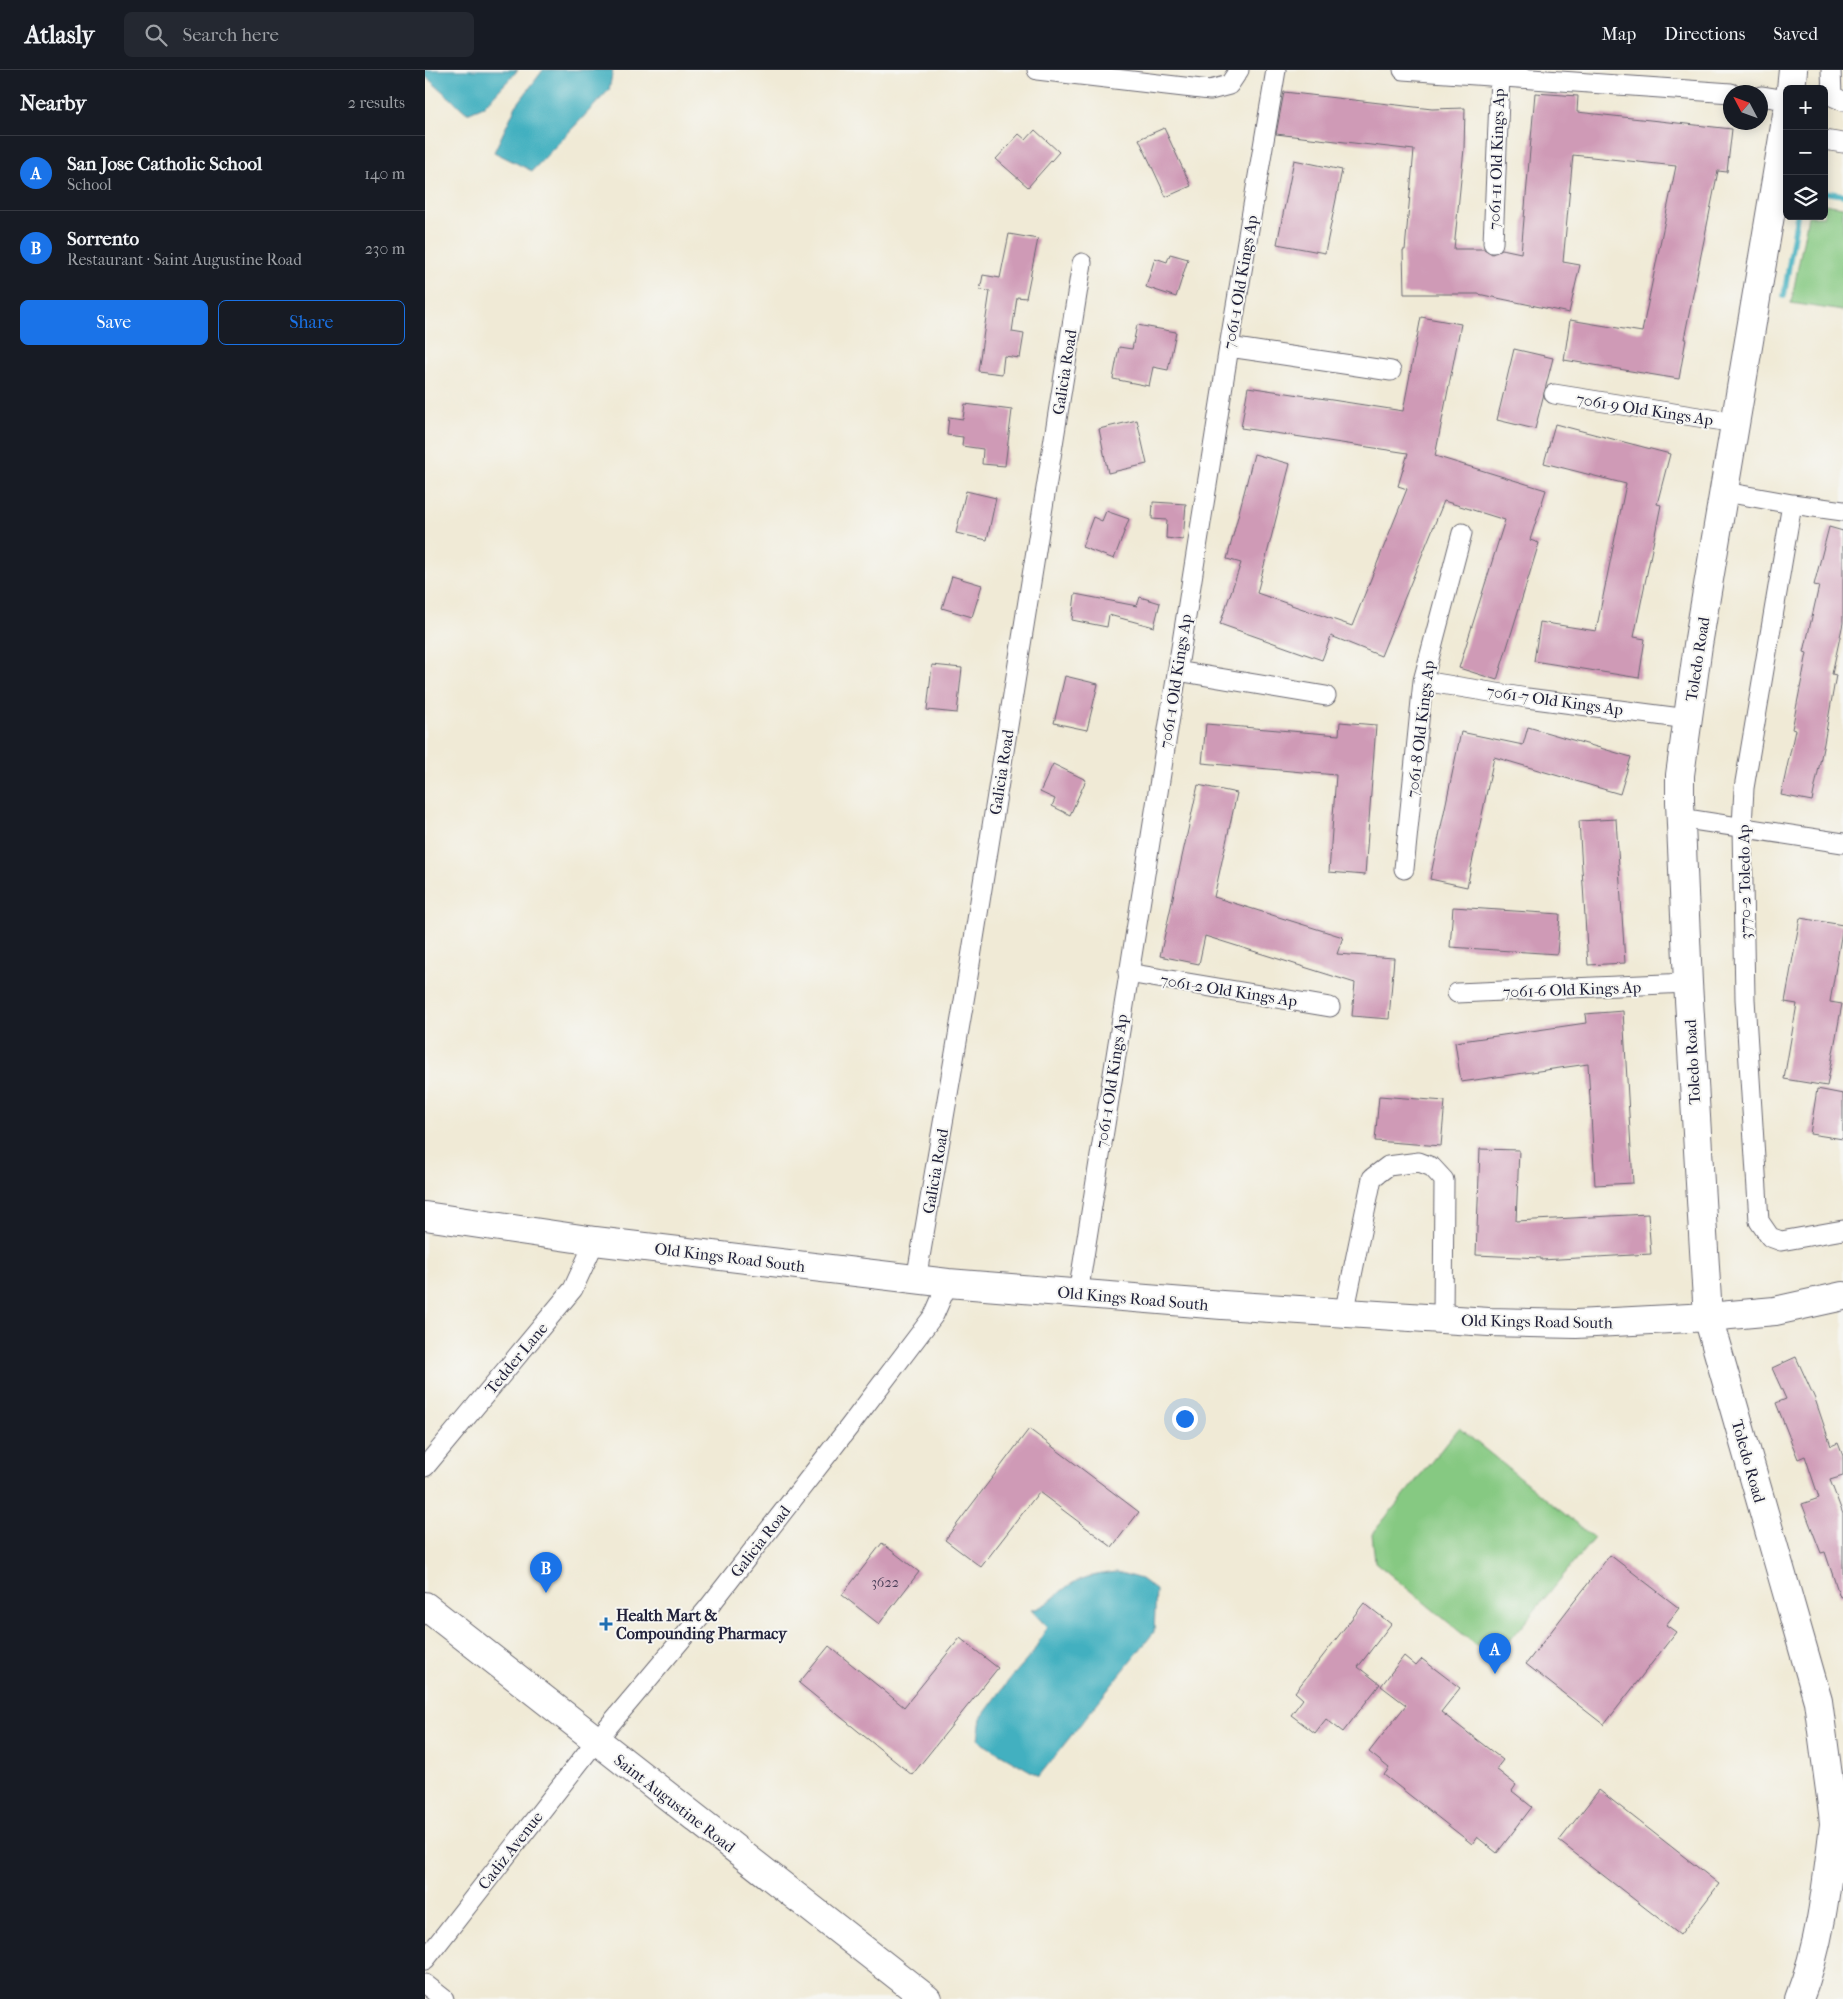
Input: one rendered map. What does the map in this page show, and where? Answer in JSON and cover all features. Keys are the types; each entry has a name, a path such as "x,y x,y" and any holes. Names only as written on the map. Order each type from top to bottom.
{"street":[{"path":"1037,70 1210,90 1229,84 1239,70"},
{"name":"7061-1 Old Kings Ap","path":"1077,1294 1229,347 1276,70"},
{"path":"1403,70 1723,92"},
{"path":"1791,85 1793,70"},
{"path":"1831,70 1832,96 1843,101"},
{"name":"7061-11 Old Kings Ap","path":"1493,243 1499,76"},
{"path":"1768,97 1783,99"},
{"name":"Toledo Road","path":"1785,130 1688,718 1680,775 1680,818 1708,1318 1818,1701 1838,1812 1826,1896 1815,1949 1799,1999"},
{"path":"1828,141 1843,143"},
{"name":"Galicia Road","path":"916,1280 965,995 1082,263"},
{"path":"1229,347 1391,371"},
{"name":"7061-9 Old Kings Ap","path":"1554,394 1736,423"},
{"path":"1725,492 1843,511"},
{"name":"3770-2 Toledo Ap","path":"1792,504 1744,788 1742,827 1745,999 1759,1221 1770,1237 1781,1242 1843,1230"},
{"name":"7061-8 Old Kings Ap","path":"1404,869 1423,681 1462,533"},
{"path":"1177,671 1326,696"},
{"name":"7061-7 Old Kings Ap","path":"1423,681 1527,698 1688,718"},
{"path":"1680,818 1843,843"},
{"name":"7061-2 Old Kings Ap","path":"1128,973 1330,1007"},
{"name":"7061-6 Old Kings Ap","path":"1457,994 1688,983"},
{"path":"1344,1314 1373,1178 1388,1166 1419,1162 1432,1167 1444,1180 1443,1319"},
{"name":"Old Kings Road South","path":"425,1216 595,1241 916,1280 1344,1314 1576,1324 1708,1318 1775,1311 1843,1296"},
{"name":"Tedder Lane","path":"425,1467 573,1289 595,1241"},
{"name":"Galicia Road","path":"596,1741 708,1608 849,1426 934,1315 948,1283"},
{"name":"Saint Augustine Road","path":"425,1606 927,1999"},
{"name":"Cadiz Avenue","path":"425,1960 596,1741"},
{"path":"425,1984 444,1999"}],"green space":[{"path":"1828,205 1843,207 1843,311 1791,303 1807,220 1828,220"},
{"path":"1459,1428 1594,1538 1494,1660 1375,1562 1372,1534"}],"water":[{"path":"425,70 518,70 484,106 467,113 425,76"},
{"path":"543,70 613,70 609,90 532,171 494,152 516,106"},
{"path":"1117,1572 1141,1579 1156,1590 1154,1632 1039,1776 983,1744 978,1739 981,1718 1009,1680 1032,1654 1047,1627 1031,1610 1042,1606 1076,1581"}],"building":[{"path":"1284,92 1432,109 1465,108 1464,149 1454,249 1484,249 1492,254 1502,249 1521,253 1535,93 1578,96 1577,112 1732,130 1727,172 1718,171 1684,339 1686,339 1679,379 1564,360 1570,320 1642,332 1676,166 1573,155 1563,262 1580,265 1569,313 1478,294 1404,294 1403,250 1405,250 1414,150 1276,134"},
{"path":"1164,128 1191,186 1166,197 1139,139"},
{"path":"1035,130 1059,152 1028,187 996,159 1019,134 1026,140"},
{"path":"1294,160 1342,170 1325,253 1277,244"},
{"path":"1009,234 1038,239 1026,298 1017,297 1012,332 1024,334 1020,358 1004,356 1002,374 978,371 990,291 980,290 983,275 1000,278"},
{"path":"1170,254 1188,259 1176,297 1146,287 1155,258 1167,262"},
{"path":"1421,317 1461,324 1435,456 1546,490 1530,540 1539,543 1497,680 1459,668 1505,520 1444,501 1381,656 1331,636 1322,660 1220,624 1241,563 1227,559 1254,454 1290,464 1257,593 1352,626 1407,489 1398,486 1408,453 1241,428 1248,387 1403,411"},
{"path":"1137,325 1176,332 1168,370 1153,367 1149,386 1113,379 1119,347 1132,349"},
{"path":"1514,349 1553,358 1535,429 1497,420"},
{"path":"965,404 1012,410 1005,466 982,464 983,449 962,446 963,437 947,435 949,417 963,419"},
{"path":"1137,420 1147,464 1108,473 1099,429"},
{"path":"1555,424 1670,454 1657,504 1661,505 1634,637 1645,639 1639,678 1534,661 1540,622 1596,631 1626,484 1544,463"},
{"path":"966,491 996,498 987,540 956,533"},
{"path":"1153,502 1186,504 1183,540 1166,538 1167,520 1152,519"},
{"path":"1106,511 1129,519 1114,559 1082,547 1093,517 1102,521"},
{"path":"1829,527 1843,531 1843,623 1832,674 1836,675 1812,801 1781,795 1795,730 1792,729 1807,653 1804,652 1819,586 1814,585"},
{"path":"952,576 982,585 972,617 942,608"},
{"path":"1075,594 1137,606 1140,597 1160,603 1154,627 1109,615 1107,627 1072,620"},
{"path":"932,665 962,668 957,713 927,710"},
{"path":"1065,676 1098,684 1087,730 1054,723"},
{"path":"1340,722 1376,725 1365,875 1329,872 1336,775 1202,763 1206,724 1339,735"},
{"path":"1528,727 1631,757 1620,794 1494,757 1467,887 1430,879 1461,732 1523,745"},
{"path":"1053,764 1086,780 1070,815 1052,806 1055,799 1040,792"},
{"path":"1198,785 1237,793 1214,897 1343,937 1337,954 1394,958 1389,1019 1352,1016 1355,983 1205,936 1199,964 1160,956"},
{"path":"1616,819 1625,963 1588,965 1579,821"},
{"path":"1453,907 1560,914 1557,954 1450,947"},
{"path":"1800,918 1843,925 1830,1002 1842,1004 1827,1086 1784,1079 1797,1004 1785,1002"},
{"path":"1623,1011 1633,1183 1595,1185 1588,1064 1461,1082 1455,1042 1586,1023 1585,1014"},
{"path":"1817,1089 1843,1094 1843,1139 1810,1134"},
{"path":"1379,1096 1445,1101 1441,1146 1375,1141"},
{"path":"1480,1149 1519,1150 1516,1221 1648,1214 1651,1254 1541,1260 1541,1258 1476,1255"},
{"path":"1796,1357 1815,1399 1831,1446 1838,1443 1843,1456 1843,1476 1830,1480 1843,1514 1843,1596 1840,1597 1825,1552 1821,1553 1802,1504 1819,1498 1805,1456 1798,1459 1776,1403 1786,1399 1772,1368"},
{"path":"1029,1429 1139,1512 1112,1547 1039,1492 981,1567 945,1540"},
{"path":"882,1543 919,1572 879,1624 842,1595"},
{"path":"1610,1555 1679,1608 1666,1625 1676,1632 1604,1725 1526,1664"},
{"path":"1364,1603 1391,1624 1358,1667 1380,1684 1343,1732 1326,1719 1315,1733 1291,1715 1303,1699 1295,1692"},
{"path":"960,1638 998,1668 912,1775 799,1683 829,1646 904,1707"},
{"path":"1404,1656 1416,1666 1422,1659 1460,1688 1441,1712 1503,1760 1496,1769 1516,1785 1512,1791 1532,1807 1497,1853 1477,1837 1472,1844 1384,1775 1389,1768 1369,1752 1406,1705 1381,1686"},
{"path":"1599,1790 1719,1884 1680,1935 1559,1841"}],"waterway":[{"path":"1828,193 1843,195"},
{"path":"1784,296 1796,220"}],"place":[{"name":"Sorrento","path":"546,1593"},
{"name":"Health Mart & Compounding Pharmacy","path":"606,1624"},
{"name":"San Jose Catholic School","path":"1495,1674"}]}
